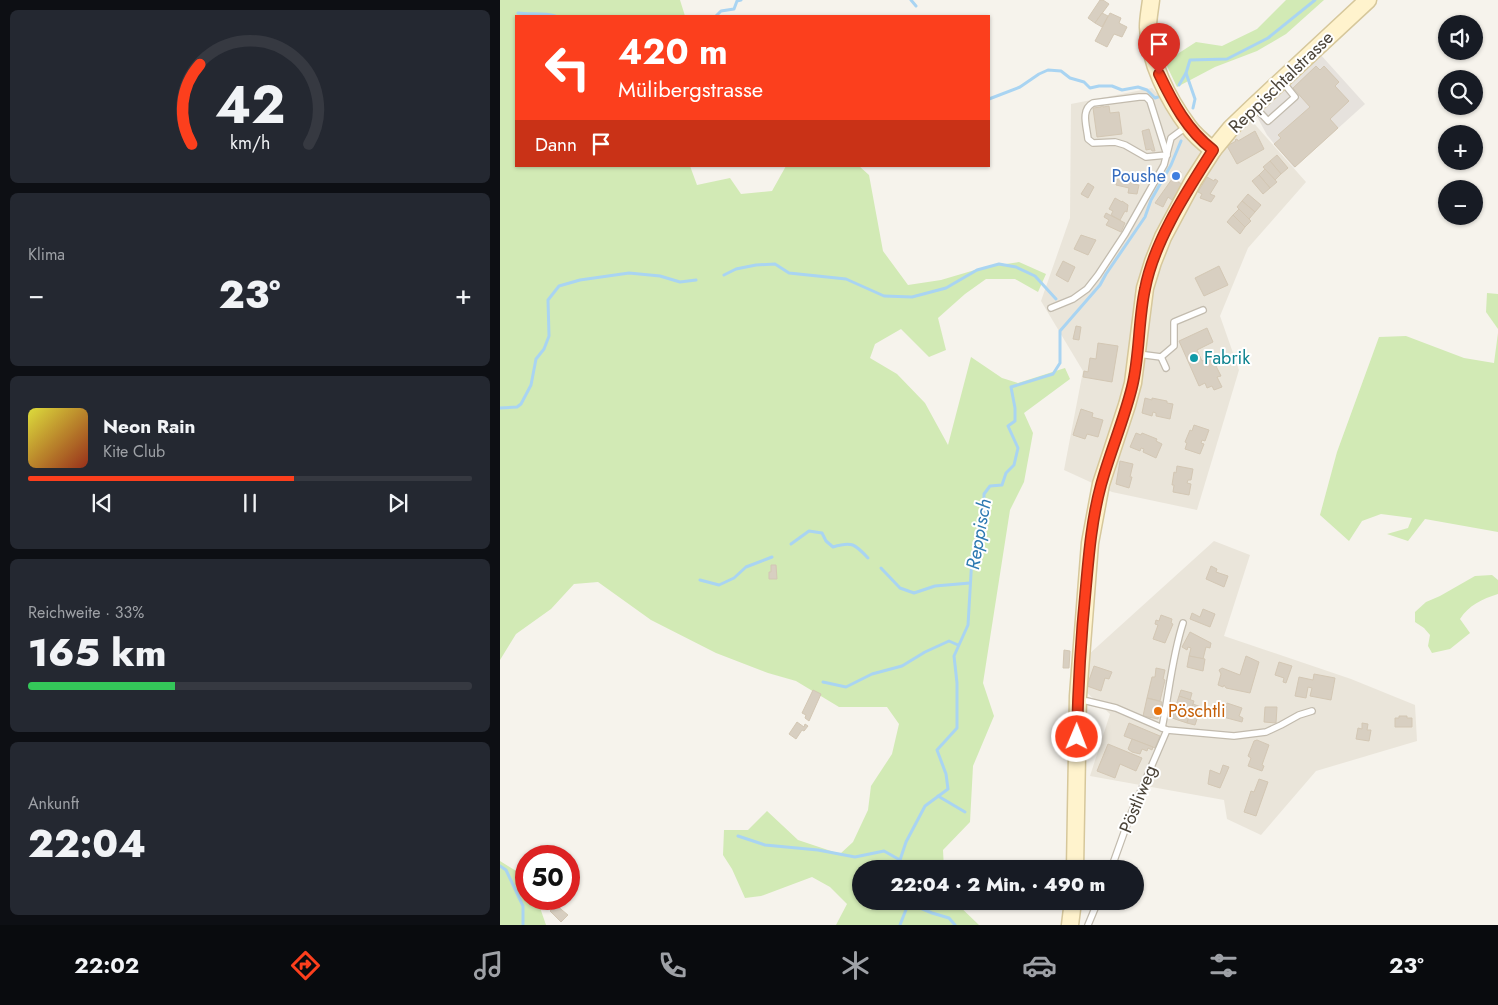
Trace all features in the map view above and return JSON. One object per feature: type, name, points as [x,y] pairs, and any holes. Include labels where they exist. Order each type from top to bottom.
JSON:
[{"type":"main road","points":[[1151,0],[1148,27],[1154,64],[1173,102],[1188,126],[1199,139],[1213,150]]},
{"type":"main road","name":"Reppischtalstrasse","points":[[1075,860],[1078,702],[1085,600],[1095,512],[1101,484],[1127,405],[1137,354],[1145,288],[1153,262],[1175,216],[1213,150],[1231,128],[1368,0]]},
{"type":"main road","points":[[1070,925],[1072,910]]},
{"type":"lane","points":[[1146,97],[1150,101],[1167,155],[1146,157],[1115,142],[1093,143],[1088,138],[1085,112],[1088,106],[1092,103],[1146,97]]},
{"type":"lane","points":[[1051,308],[1073,299],[1087,289],[1125,234],[1164,165],[1172,138],[1188,126]]},
{"type":"lane","points":[[1137,354],[1161,357],[1174,346],[1174,322],[1203,310]]},
{"type":"lane","points":[[1161,357],[1166,368]]},
{"type":"lane","name":"Pöstliweg","points":[[1114,860],[1165,729],[1175,646],[1183,623]]},
{"type":"lane","points":[[1078,702],[1087,701],[1116,708],[1165,729],[1234,736],[1247,736],[1266,732],[1282,726],[1299,715],[1312,711]]},
{"type":"lane","points":[[1088,925],[1094,910]]},
{"type":"shaded area","points":[[1320,54],[1365,104],[1294,168],[1267,135],[1255,113]]},
{"type":"shaded area","points":[[1152,88],[1213,155],[1251,120],[1306,182],[1248,248],[1220,316],[1239,370],[1197,510],[1112,492],[1064,470],[1083,371],[1041,301],[1070,218],[1071,104]]},
{"type":"shaded area","points":[[1214,541],[1250,555],[1224,636],[1351,679],[1415,705],[1417,741],[1316,771],[1261,835],[1227,819],[1224,800],[1090,776],[1110,714],[1083,689],[1088,655]]},
{"type":"green space","points":[[500,0],[680,0],[685,15],[515,15],[515,167],[690,167],[697,185],[730,178],[741,194],[772,191],[785,167],[860,167],[869,175],[883,251],[908,285],[941,280],[985,267],[1019,262],[1046,274],[1038,292],[1015,279],[986,279],[965,294],[938,318],[946,350],[929,357],[901,329],[875,344],[870,358],[897,374],[925,403],[948,445],[971,357],[1002,378],[1018,383],[1065,368],[1070,379],[1024,413],[1033,433],[1024,482],[1010,510],[983,683],[994,716],[973,766],[970,822],[943,850],[944,860],[852,860],[852,910],[963,910],[979,925],[836,925],[847,904],[830,887],[812,877],[761,896],[745,898],[732,869],[723,855],[724,830],[748,830],[767,811],[798,840],[840,854],[853,842],[868,810],[871,786],[892,754],[899,724],[887,707],[839,707],[796,681],[768,673],[716,653],[651,620],[598,582],[574,584],[551,609],[516,634],[500,660]]},
{"type":"green space","points":[[1286,0],[1324,0],[1286,34],[1257,51],[1215,67],[1177,87],[1165,62],[1196,42],[1222,46],[1257,29]]},
{"type":"green space","points":[[1487,293],[1498,294],[1498,329],[1486,312]]},
{"type":"green space","points":[[1498,333],[1498,532],[1425,519],[1408,541],[1387,534],[1408,528],[1412,518],[1381,514],[1362,521],[1349,541],[1320,515],[1337,452],[1379,337],[1406,336],[1464,358],[1494,363]]},
{"type":"green space","points":[[1492,575],[1498,580],[1498,594],[1476,603],[1460,619],[1470,633],[1450,649],[1432,653],[1428,646],[1430,635],[1415,622],[1415,612],[1426,602],[1475,576]]},
{"type":"green space","points":[[500,861],[515,870],[515,910],[541,910],[546,925],[500,925]]},
{"type":"building","points":[[1100,0],[1109,4],[1095,23],[1088,18]]},
{"type":"building","points":[[1102,13],[1108,16],[1102,27],[1095,23]]},
{"type":"building","points":[[1110,13],[1121,18],[1119,23],[1127,27],[1122,37],[1114,34],[1107,47],[1095,41]]},
{"type":"building","points":[[1316,66],[1320,70],[1324,66],[1339,82],[1335,86],[1349,101],[1330,119],[1338,128],[1295,167],[1274,144],[1281,138],[1278,135],[1310,107],[1293,88]]},
{"type":"building","points":[[1103,105],[1103,107],[1109,106],[1110,113],[1119,112],[1122,134],[1097,137],[1093,108]]},
{"type":"building","points":[[1149,129],[1155,151],[1151,149],[1146,150],[1142,131]]},
{"type":"building","points":[[1255,131],[1264,149],[1237,164],[1227,146],[1235,140],[1237,139],[1238,141]]},
{"type":"building","points":[[1277,155],[1288,168],[1281,174],[1270,161]]},
{"type":"building","points":[[1270,161],[1281,174],[1275,180],[1263,167]]},
{"type":"building","points":[[1265,169],[1277,182],[1270,188],[1259,175]]},
{"type":"building","points":[[1175,171],[1181,172],[1178,182],[1182,184],[1175,198],[1172,200],[1168,197],[1163,207],[1155,203],[1172,179]]},
{"type":"building","points":[[1124,173],[1135,175],[1133,184],[1139,185],[1137,194],[1128,193],[1129,188],[1116,185],[1117,179]]},
{"type":"building","points":[[1259,175],[1270,188],[1263,194],[1252,181]]},
{"type":"building","points":[[1207,177],[1218,181],[1210,194],[1215,196],[1211,202],[1200,198],[1202,194],[1198,192]]},
{"type":"building","points":[[1088,183],[1094,187],[1088,198],[1081,194]]},
{"type":"building","points":[[1248,194],[1261,205],[1255,212],[1242,201]]},
{"type":"building","points":[[1115,198],[1128,205],[1127,212],[1125,211],[1120,220],[1111,215],[1113,211],[1109,209]]},
{"type":"building","points":[[1242,201],[1255,212],[1249,219],[1237,207]]},
{"type":"building","points":[[1239,209],[1251,221],[1245,227],[1233,215]]},
{"type":"building","points":[[1106,213],[1125,223],[1121,232],[1106,225],[1109,220],[1104,217]]},
{"type":"building","points":[[1233,215],[1245,227],[1240,234],[1227,222]]},
{"type":"building","points":[[1081,235],[1096,240],[1088,255],[1074,249]]},
{"type":"building","points":[[1063,261],[1075,267],[1068,282],[1056,275]]},
{"type":"building","points":[[1219,266],[1228,285],[1204,296],[1195,278]]},
{"type":"building","points":[[1076,326],[1081,327],[1079,340],[1073,339]]},
{"type":"building","name":"Fabrik","points":[[1207,328],[1213,342],[1197,350],[1202,361],[1211,356],[1221,376],[1217,377],[1222,387],[1214,390],[1212,386],[1207,388],[1205,383],[1199,386],[1179,341]]},
{"type":"building","points":[[1098,343],[1118,346],[1112,382],[1083,377],[1084,371],[1088,372],[1090,358],[1096,359]]},
{"type":"building","points":[[1145,398],[1167,401],[1167,403],[1173,404],[1170,419],[1156,416],[1156,413],[1153,412],[1152,416],[1142,413]]},
{"type":"building","points":[[1081,409],[1093,413],[1092,417],[1103,420],[1098,437],[1087,434],[1085,439],[1073,435]]},
{"type":"building","points":[[1194,425],[1209,430],[1205,441],[1202,440],[1201,443],[1204,444],[1200,454],[1185,449],[1187,443],[1185,442]]},
{"type":"building","points":[[1136,433],[1141,435],[1142,433],[1157,439],[1156,441],[1162,444],[1156,458],[1143,452],[1144,449],[1141,448],[1140,451],[1130,447]]},
{"type":"building","points":[[1120,461],[1133,464],[1129,488],[1116,484]]},
{"type":"building","points":[[1177,466],[1193,469],[1191,480],[1188,480],[1187,483],[1191,484],[1189,495],[1173,492],[1174,472],[1176,473]]},
{"type":"building","points":[[771,565],[776,565],[777,579],[769,579]]},
{"type":"building","points":[[1211,566],[1217,569],[1216,572],[1228,576],[1224,587],[1206,579]]},
{"type":"building","points":[[1203,609],[1215,614],[1210,627],[1190,619],[1192,613],[1200,617]]},
{"type":"building","points":[[1161,615],[1172,619],[1171,623],[1173,624],[1165,643],[1153,639],[1158,625],[1155,624],[1156,620],[1159,621]]},
{"type":"building","points":[[1190,632],[1211,643],[1210,648],[1206,647],[1203,659],[1189,656],[1191,648],[1188,647],[1187,650],[1182,647]]},
{"type":"building","points":[[1064,650],[1070,651],[1069,668],[1063,668]]},
{"type":"building","points":[[1189,656],[1205,659],[1203,671],[1187,667]]},
{"type":"building","points":[[1246,656],[1259,662],[1250,693],[1218,685],[1221,674],[1219,670],[1222,668],[1240,675]]},
{"type":"building","points":[[1279,662],[1292,666],[1286,683],[1283,682],[1284,678],[1275,675]]},
{"type":"building","points":[[1094,666],[1112,672],[1109,679],[1105,678],[1101,691],[1087,686]]},
{"type":"building","points":[[1156,668],[1165,670],[1163,679],[1165,680],[1160,701],[1147,698],[1152,677],[1155,677]]},
{"type":"building","points":[[1314,674],[1335,678],[1331,700],[1310,696],[1312,688],[1308,687],[1306,698],[1295,696],[1299,677],[1313,680]]},
{"type":"building","points":[[813,690],[821,694],[809,721],[805,718],[806,715],[802,713]]},
{"type":"building","points":[[1181,690],[1192,693],[1190,700],[1179,696]]},
{"type":"building","points":[[1179,696],[1194,701],[1187,723],[1172,718]]},
{"type":"building","points":[[1147,698],[1162,702],[1158,719],[1143,716]]},
{"type":"building","points":[[1227,703],[1242,708],[1239,716],[1243,718],[1242,722],[1223,717]]},
{"type":"building","points":[[1193,704],[1201,707],[1195,725],[1187,723]]},
{"type":"building","points":[[1265,707],[1277,707],[1276,723],[1264,722]]},
{"type":"building","points":[[1399,716],[1412,718],[1412,727],[1395,727],[1395,718],[1399,718]]},
{"type":"building","points":[[797,722],[804,727],[805,724],[808,726],[804,731],[802,730],[796,739],[789,734]]},
{"type":"building","points":[[1129,723],[1160,736],[1155,748],[1124,736]]},
{"type":"building","points":[[1362,723],[1368,724],[1367,730],[1371,730],[1369,741],[1356,739],[1358,728],[1362,729]]},
{"type":"building","points":[[1132,739],[1153,747],[1152,750],[1148,748],[1147,751],[1142,749],[1140,754],[1132,752],[1128,749]]},
{"type":"building","points":[[1257,740],[1269,745],[1262,765],[1264,766],[1262,771],[1248,766],[1251,758],[1248,756],[1254,741]]},
{"type":"building","points":[[1108,744],[1142,758],[1136,771],[1120,764],[1115,778],[1097,771]]},
{"type":"building","points":[[1223,765],[1229,767],[1220,788],[1208,784],[1210,770],[1220,774]]},
{"type":"building","points":[[1259,779],[1268,782],[1256,816],[1244,812],[1251,791],[1254,792]]},
{"type":"building","points":[[562,910],[568,915],[561,922],[550,911]]},
{"type":"waterway","points":[[717,15],[721,11],[734,9],[737,1],[741,0]]},
{"type":"waterway","points":[[911,0],[916,6]]},
{"type":"waterway","name":"Reppisch","points":[[1193,108],[1195,99],[1186,73],[1190,60],[1227,59],[1268,38],[1315,0]]},
{"type":"waterway","points":[[518,13],[550,15]]},
{"type":"waterway","points":[[990,99],[1020,87],[1048,70],[1061,71],[1070,78],[1084,82],[1090,88],[1112,86],[1122,90],[1138,87],[1147,90],[1155,98],[1158,97]]},
{"type":"waterway","points":[[1179,85],[1186,73]]},
{"type":"waterway","name":"Reppisch","points":[[900,860],[906,842],[925,806],[948,789],[946,774],[937,750],[957,728],[957,683],[954,656],[968,625],[972,557],[984,516],[984,494],[990,486],[1002,485],[1006,473],[1014,465],[1018,448],[1008,426],[1015,421],[1015,408],[1011,387],[1053,374],[1060,363],[1060,331],[1100,285],[1145,217],[1151,200],[1171,165],[1181,141]]},
{"type":"waterway","points":[[724,275],[736,269],[775,264],[789,273],[846,279],[884,296],[912,297],[946,288],[977,270],[999,264],[1016,267],[1035,276],[1056,299]]},
{"type":"waterway","points":[[500,408],[517,407],[521,404],[531,385],[536,359],[544,349],[549,336],[548,300],[559,286],[580,280],[629,273],[660,276],[680,282],[696,280]]},
{"type":"waterway","points":[[791,544],[809,531],[822,533],[826,541],[833,547],[845,544],[853,545],[868,558]]},
{"type":"waterway","points":[[700,580],[719,585],[734,578],[746,567],[772,557]]},
{"type":"waterway","points":[[881,568],[900,588],[914,593],[935,586],[970,583]]},
{"type":"waterway","points":[[823,682],[846,687],[872,674],[902,666],[925,652],[949,641],[958,645]]},
{"type":"waterway","points":[[938,796],[965,812]]},
{"type":"waterway","points":[[738,836],[765,845],[818,850],[855,857],[884,851],[900,860]]},
{"type":"waterway","points":[[500,866],[506,870],[523,906],[523,924]]},
{"type":"waterway","name":"Reppisch","points":[[900,925],[906,910]]},
{"type":"waterway","points":[[925,910],[949,918],[955,925]]},
{"type":"place","name":"Poushe","points":[[1176,176]]},
{"type":"place","name":"Fabrik","points":[[1194,358]]},
{"type":"place","name":"Pöschtli","points":[[1158,711]]},
{"type":"route","points":[[1077,737],[1080,651],[1090,543],[1101,484],[1133,383],[1145,288],[1163,237],[1213,150],[1199,139],[1188,126],[1159,74]]}]
